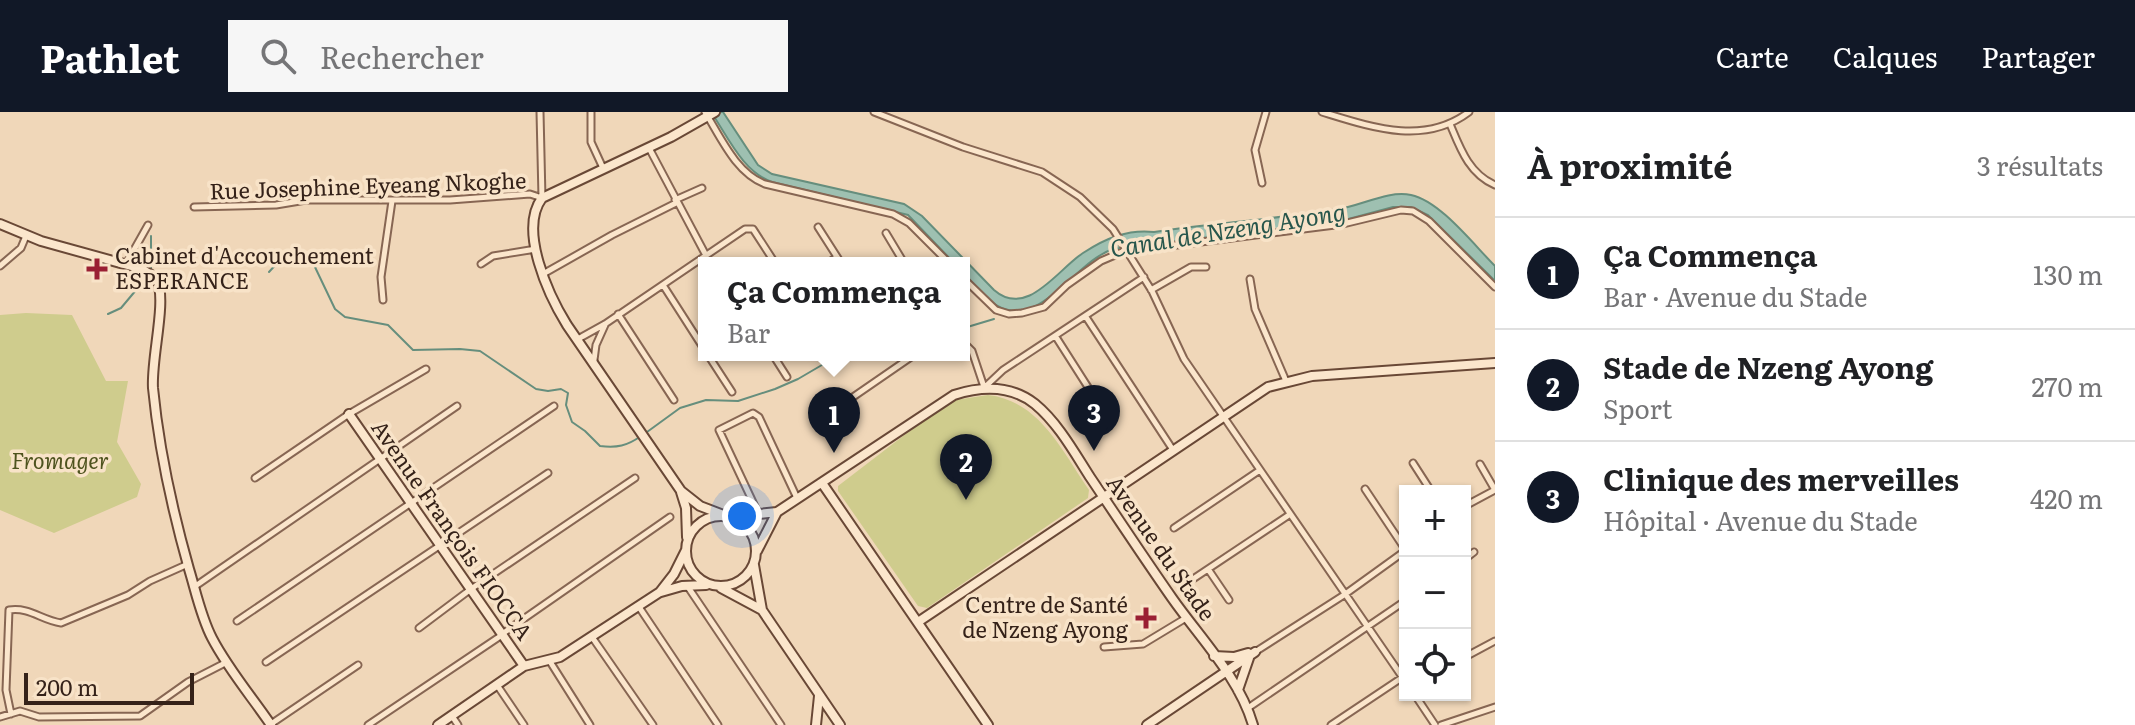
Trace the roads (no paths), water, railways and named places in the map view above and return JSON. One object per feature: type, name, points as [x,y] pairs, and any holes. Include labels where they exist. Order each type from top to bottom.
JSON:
[{"type":"main road","points":[[710,114],[649,148],[542,198],[535,219],[536,249],[553,303],[681,491],[700,506],[728,516],[749,530],[756,551]]},
{"type":"main road","points":[[0,224],[26,235],[126,264],[152,274],[159,284],[152,368],[155,406],[163,464],[188,564],[213,640],[270,725]]},
{"type":"main road","points":[[918,622],[1263,390],[1286,381],[1495,363]]},
{"type":"main road","points":[[438,725],[524,666],[560,657],[660,592],[674,574],[691,532],[706,519],[777,512],[954,395],[984,388]]},
{"type":"main road","name":"Avenue du Stade","points":[[984,388],[1017,394],[1042,411],[1066,441],[1227,673],[1248,708],[1253,725]]},
{"type":"main road","name":"Avenue François FIOCCA","points":[[349,414],[524,666]]},
{"type":"main road","points":[[822,483],[988,725]]},
{"type":"main road","points":[[681,491],[688,523],[686,546],[693,572],[762,610]]},
{"type":"main road","points":[[777,512],[756,551],[754,564],[762,610],[837,722]]},
{"type":"main road","points":[[660,592],[739,581],[754,564]]},
{"type":"main road","points":[[1213,681],[1219,670],[1214,656],[1234,657],[1255,652]]},
{"type":"main road","points":[[1147,725],[1255,652]]},
{"type":"main road","points":[[1213,681],[1223,680],[1236,687],[1249,657],[1255,652]]},
{"type":"main road","points":[[816,725],[819,695]]},
{"type":"main road","points":[[816,725],[824,717],[837,722]]},
{"type":"street","points":[[540,112],[542,198]]},
{"type":"street","points":[[591,112],[591,142],[604,170]]},
{"type":"street","points":[[874,112],[963,147],[1017,162],[1052,178],[1089,205],[1118,235],[1151,290],[1184,359],[1399,672]]},
{"type":"street","points":[[894,120],[897,112]]},
{"type":"street","points":[[1262,183],[1255,150],[1266,112]]},
{"type":"street","points":[[1322,112],[1403,132],[1450,124],[1469,112]]},
{"type":"street","points":[[710,114],[741,169],[752,178],[765,184],[897,216],[909,223],[943,257]]},
{"type":"street","points":[[1450,124],[1467,162],[1495,185]]},
{"type":"street","points":[[649,148],[706,256],[750,228],[771,257]]},
{"type":"street","points":[[542,274],[702,188]]},
{"type":"street","name":"Rue Josephine Eyeang Nkoghe","points":[[194,207],[276,205],[306,200],[392,201],[530,194],[542,198]]},
{"type":"street","points":[[383,300],[381,277],[392,201]]},
{"type":"street","points":[[970,285],[996,310],[1009,314],[1029,312],[1049,303],[1067,285],[1101,261],[1126,250],[1343,224],[1392,212],[1413,211],[1429,221],[1495,287]]},
{"type":"street","points":[[126,264],[148,225]]},
{"type":"street","points":[[818,227],[837,257]]},
{"type":"street","points":[[886,233],[900,257]]},
{"type":"street","points":[[0,266],[21,248],[26,235]]},
{"type":"street","points":[[481,264],[493,256],[536,249]]},
{"type":"street","points":[[578,339],[698,261]]},
{"type":"street","points":[[1151,290],[1191,267],[1206,267]]},
{"type":"street","points":[[970,349],[984,388],[1003,370],[1144,277]]},
{"type":"street","points":[[1250,279],[1255,309],[1286,381]]},
{"type":"street","points":[[663,285],[698,340]]},
{"type":"street","points":[[618,314],[674,400]]},
{"type":"street","points":[[1086,317],[1174,451]]},
{"type":"street","points":[[594,364],[596,345],[605,324]]},
{"type":"street","points":[[1056,337],[1107,417]]},
{"type":"street","points":[[712,361],[732,392]]},
{"type":"street","points":[[777,361],[787,377]]},
{"type":"street","points":[[824,417],[905,361]]},
{"type":"street","points":[[255,478],[349,414],[426,369]]},
{"type":"street","points":[[194,587],[457,406]]},
{"type":"street","points":[[237,621],[554,406]]},
{"type":"street","points":[[759,515],[719,430],[753,413],[759,417],[798,499]]},
{"type":"street","points":[[1413,463],[1427,485]]},
{"type":"street","points":[[1471,503],[1495,490],[1480,464]]},
{"type":"street","points":[[1174,528],[1260,470]]},
{"type":"street","points":[[266,662],[548,473]]},
{"type":"street","points":[[419,628],[635,478]]},
{"type":"street","points":[[1365,489],[1399,541]]},
{"type":"street","points":[[1187,583],[1289,515]]},
{"type":"street","points":[[368,725],[670,517]]},
{"type":"street","points":[[1468,557],[1474,552]]},
{"type":"street","points":[[1255,652],[1344,595],[1399,554]]},
{"type":"street","points":[[11,714],[6,690],[9,610],[20,608],[33,611],[50,621],[61,623],[128,595],[157,577],[188,564]]},
{"type":"street","points":[[1208,569],[1229,600]]},
{"type":"street","points":[[687,586],[781,725]]},
{"type":"street","points":[[1248,708],[1399,605]]},
{"type":"street","points":[[639,607],[718,725]]},
{"type":"street","points":[[1104,647],[1143,644],[1186,618]]},
{"type":"street","points":[[592,637],[653,725]]},
{"type":"street","points":[[1471,654],[1495,641]]},
{"type":"street","points":[[549,659],[590,725]]},
{"type":"street","points":[[0,717],[20,711],[39,717],[140,716],[188,682],[228,662]]},
{"type":"street","points":[[270,725],[358,665]]},
{"type":"street","points":[[1331,725],[1399,682]]},
{"type":"street","points":[[497,685],[524,725]]},
{"type":"street","points":[[1420,701],[1438,725],[1495,707]]},
{"type":"street","points":[[452,716],[458,725]]},
{"type":"water","points":[[711,112],[723,112],[758,165],[772,174],[904,204],[922,216],[962,257],[948,257],[908,215],[772,182],[753,170],[737,153]]},
{"type":"water","name":"Canal de Nzeng Ayong","points":[[1402,194],[1422,199],[1433,206],[1456,224],[1495,266],[1495,281],[1428,215],[1411,207],[1393,207],[1341,221],[1113,249],[1099,256],[1043,302],[1028,309],[1012,311],[987,299],[970,281],[970,265],[994,290],[1018,299],[1042,288],[1083,253],[1126,233],[1315,212]]},
{"type":"waterway","points":[[151,236],[151,268]]},
{"type":"waterway","points":[[269,272],[279,261],[290,265],[304,259],[314,265],[335,309],[345,317],[388,325],[413,350],[480,351],[536,389],[561,389],[568,393],[566,405],[572,422],[600,446],[622,446],[641,436]]},
{"type":"waterway","points":[[108,314],[121,308],[147,277]]},
{"type":"waterway","points":[[970,326],[994,319]]},
{"type":"waterway","points":[[647,432],[680,408],[706,400],[738,401],[798,379],[829,361]]},
{"type":"place","name":"Cabinet d'Accouchement ESPERANCE","points":[[97,269]]},
{"type":"place","name":"Clinique des merveilles","points":[[1094,451]]},
{"type":"place","name":"Ça Commença","points":[[834,453]]},
{"type":"place","name":"Stade de Nzeng Ayong","points":[[966,500]]},
{"type":"place","name":"Centre de Santé de Nzeng Ayong","points":[[1146,618]]},
{"type":"park label","name":"Fromager","points":[[60,461]]}]
